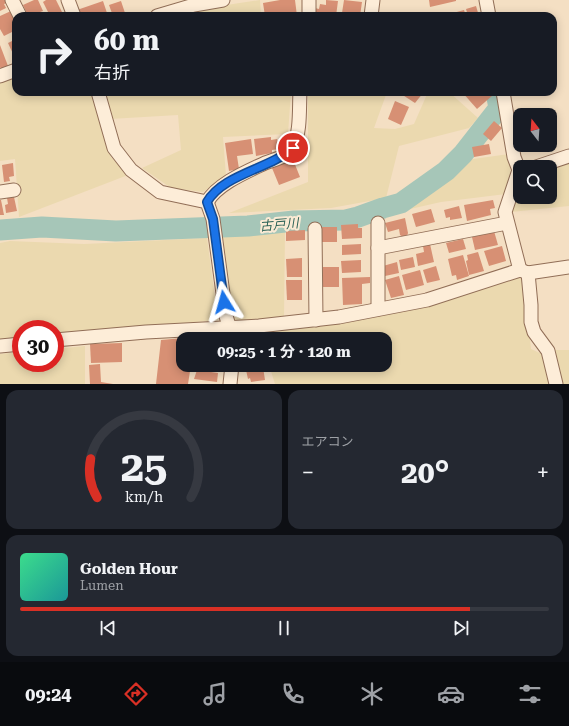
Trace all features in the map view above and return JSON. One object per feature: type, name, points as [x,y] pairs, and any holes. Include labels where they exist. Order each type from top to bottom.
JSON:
[{"type":"street","points":[[12,0],[18,12]]},
{"type":"street","points":[[68,0],[72,12]]},
{"type":"street","points":[[170,12],[194,5],[223,0]]},
{"type":"street","points":[[309,0],[309,12]]},
{"type":"street","points":[[372,12],[373,0]]},
{"type":"street","points":[[486,0],[488,12]]},
{"type":"street","points":[[0,76],[12,72]]},
{"type":"street","points":[[99,96],[114,148],[131,170],[160,192],[207,202]]},
{"type":"street","points":[[232,332],[226,316],[213,219],[207,202],[211,195],[230,182],[265,163],[284,156],[293,148],[297,136],[300,96]]},
{"type":"street","points":[[504,96],[515,160]]},
{"type":"street","points":[[557,160],[569,156]]},
{"type":"street","points":[[0,192],[14,190]]},
{"type":"street","points":[[513,190],[505,212],[507,222],[524,272],[531,305],[531,322],[534,332],[548,351],[556,384]]},
{"type":"street","points":[[378,248],[507,222]]},
{"type":"street","points":[[378,223],[378,309]]},
{"type":"street","points":[[315,229],[316,320]]},
{"type":"street","points":[[238,332],[427,300],[524,272],[569,267]]},
{"type":"street","points":[[64,339],[146,332],[176,332]]},
{"type":"street","points":[[0,346],[12,345]]},
{"type":"street","points":[[230,384],[231,372]]},
{"type":"shaded area","points":[[260,0],[261,12],[187,12]]},
{"type":"shaded area","points":[[12,76],[12,96],[93,96],[111,157],[128,175],[19,217],[15,159],[0,161],[0,81]]},
{"type":"shaded area","points":[[104,96],[291,96],[288,134],[223,137],[226,176],[203,192],[171,188],[142,168],[181,150],[178,115],[110,119]]},
{"type":"shaded area","points":[[308,96],[386,96],[374,128],[395,129],[414,124],[426,96],[453,96],[478,118],[469,128],[399,146],[386,198],[331,208],[229,213],[308,182]]},
{"type":"shaded area","points":[[509,154],[511,178],[506,194],[441,202],[397,212],[416,201],[443,181],[466,160]]},
{"type":"shaded area","points":[[569,160],[569,206],[511,212],[514,204],[557,204],[557,164]]},
{"type":"shaded area","points":[[285,230],[284,318],[231,321],[221,236]]},
{"type":"shaded area","points":[[207,238],[218,320],[64,334],[64,320],[12,320],[12,339],[0,340],[0,243],[10,241],[84,244]]},
{"type":"shaded area","points":[[517,277],[524,280],[531,349],[544,355],[550,384],[275,384],[271,372],[392,372],[392,332],[257,332]]},
{"type":"shaded area","points":[[85,346],[85,384],[0,384],[0,354],[12,353],[12,372],[64,372],[64,348]]},
{"type":"shaded area","points":[[554,350],[569,350],[569,384],[561,384]]},
{"type":"building","points":[[0,0],[5,0],[7,3],[4,4],[6,8],[0,11]]},
{"type":"building","points":[[34,0],[38,0],[43,11],[26,12],[23,5]]},
{"type":"building","points":[[46,0],[56,0],[62,12],[48,12],[43,2]]},
{"type":"building","points":[[280,0],[295,0],[296,12],[264,12],[263,3]]},
{"type":"building","points":[[326,0],[338,1],[337,12],[314,12],[315,8],[319,9],[320,4],[326,5]]},
{"type":"building","points":[[344,0],[362,2],[361,12],[342,12]]},
{"type":"building","points":[[429,0],[456,0],[456,1],[430,7]]},
{"type":"building","points":[[103,1],[107,12],[78,12],[77,10]]},
{"type":"building","points":[[121,1],[125,12],[112,12],[109,5]]},
{"type":"building","points":[[476,6],[478,12],[467,12],[466,9]]},
{"type":"building","points":[[11,11],[12,13],[12,32],[4,36],[0,29],[0,16]]},
{"type":"building","points":[[12,41],[12,52],[8,43]]},
{"type":"building","points":[[0,45],[8,66],[1,69],[0,67]]},
{"type":"building","points":[[404,96],[421,96],[415,103]]},
{"type":"building","points":[[466,96],[492,96],[477,109]]},
{"type":"building","points":[[395,101],[409,107],[401,125],[388,119]]},
{"type":"building","points":[[494,121],[502,128],[491,141],[483,134]]},
{"type":"building","points":[[271,137],[271,140],[277,139],[279,149],[272,150],[272,153],[256,156],[254,139]]},
{"type":"building","points":[[251,139],[253,154],[237,156],[239,169],[229,171],[225,143]]},
{"type":"building","points":[[489,144],[491,154],[474,157],[472,147]]},
{"type":"building","points":[[287,162],[288,165],[294,162],[300,177],[279,185],[272,168]]},
{"type":"building","points":[[13,163],[14,176],[9,177],[10,181],[4,182],[2,165]]},
{"type":"building","points":[[14,197],[17,211],[6,213],[5,205],[8,204],[7,198]]},
{"type":"building","points":[[1,200],[4,215],[0,215]]},
{"type":"building","points":[[493,200],[495,208],[490,209],[491,215],[467,221],[464,205]]},
{"type":"building","points":[[459,206],[462,218],[450,220],[450,217],[446,218],[444,210]]},
{"type":"building","points":[[431,209],[435,222],[416,227],[412,214]]},
{"type":"building","points":[[405,218],[408,233],[407,236],[403,237],[400,235],[399,229],[388,232],[385,223]]},
{"type":"building","points":[[358,224],[358,228],[362,228],[362,238],[342,239],[341,225]]},
{"type":"building","points":[[321,227],[337,227],[337,242],[321,242]]},
{"type":"building","points":[[305,230],[305,240],[286,241],[286,231]]},
{"type":"building","points":[[494,231],[498,245],[475,250],[472,237]]},
{"type":"building","points":[[463,239],[466,249],[449,253],[446,243]]},
{"type":"building","points":[[361,244],[361,254],[342,255],[342,245]]},
{"type":"building","points":[[430,244],[434,262],[418,266],[416,254],[424,252],[423,246]]},
{"type":"building","points":[[502,246],[506,261],[489,266],[484,251]]},
{"type":"building","points":[[478,252],[484,271],[469,275],[466,261],[468,260],[467,255]]},
{"type":"building","points":[[463,255],[469,276],[457,280],[456,275],[452,276],[448,259]]},
{"type":"building","points":[[413,257],[415,267],[401,270],[399,260]]},
{"type":"building","points":[[302,258],[302,277],[287,277],[286,259]]},
{"type":"building","points":[[361,260],[361,272],[342,273],[341,261]]},
{"type":"building","points":[[397,262],[399,273],[385,276],[383,266]]},
{"type":"building","points":[[436,266],[440,280],[427,283],[423,270]]},
{"type":"building","points":[[323,267],[339,267],[339,287],[323,287]]},
{"type":"building","points":[[420,270],[424,285],[406,290],[402,275]]},
{"type":"building","points":[[399,276],[404,295],[391,298],[385,280]]},
{"type":"building","points":[[370,277],[370,283],[362,284],[362,304],[343,305],[342,278]]},
{"type":"building","points":[[286,280],[302,280],[302,300],[287,300]]},
{"type":"building","points":[[176,339],[176,372],[190,372],[188,384],[156,384],[161,340]]},
{"type":"building","points":[[122,343],[122,362],[91,363],[90,344]]},
{"type":"building","points":[[100,364],[101,382],[113,384],[90,384],[89,365]]},
{"type":"building","points":[[196,372],[218,373],[217,382],[194,379]]},
{"type":"building","points":[[246,372],[264,372],[265,380],[251,382],[250,378],[248,379]]},
{"type":"waterway","name":"古戸川","points":[[0,230],[42,227],[116,231],[248,226],[294,221],[346,220],[358,217],[401,203],[446,171],[463,154],[499,108],[497,96]]},
{"type":"route","points":[[224,302],[213,219],[207,202],[211,195],[230,182],[265,163],[284,156],[293,148]]}]
